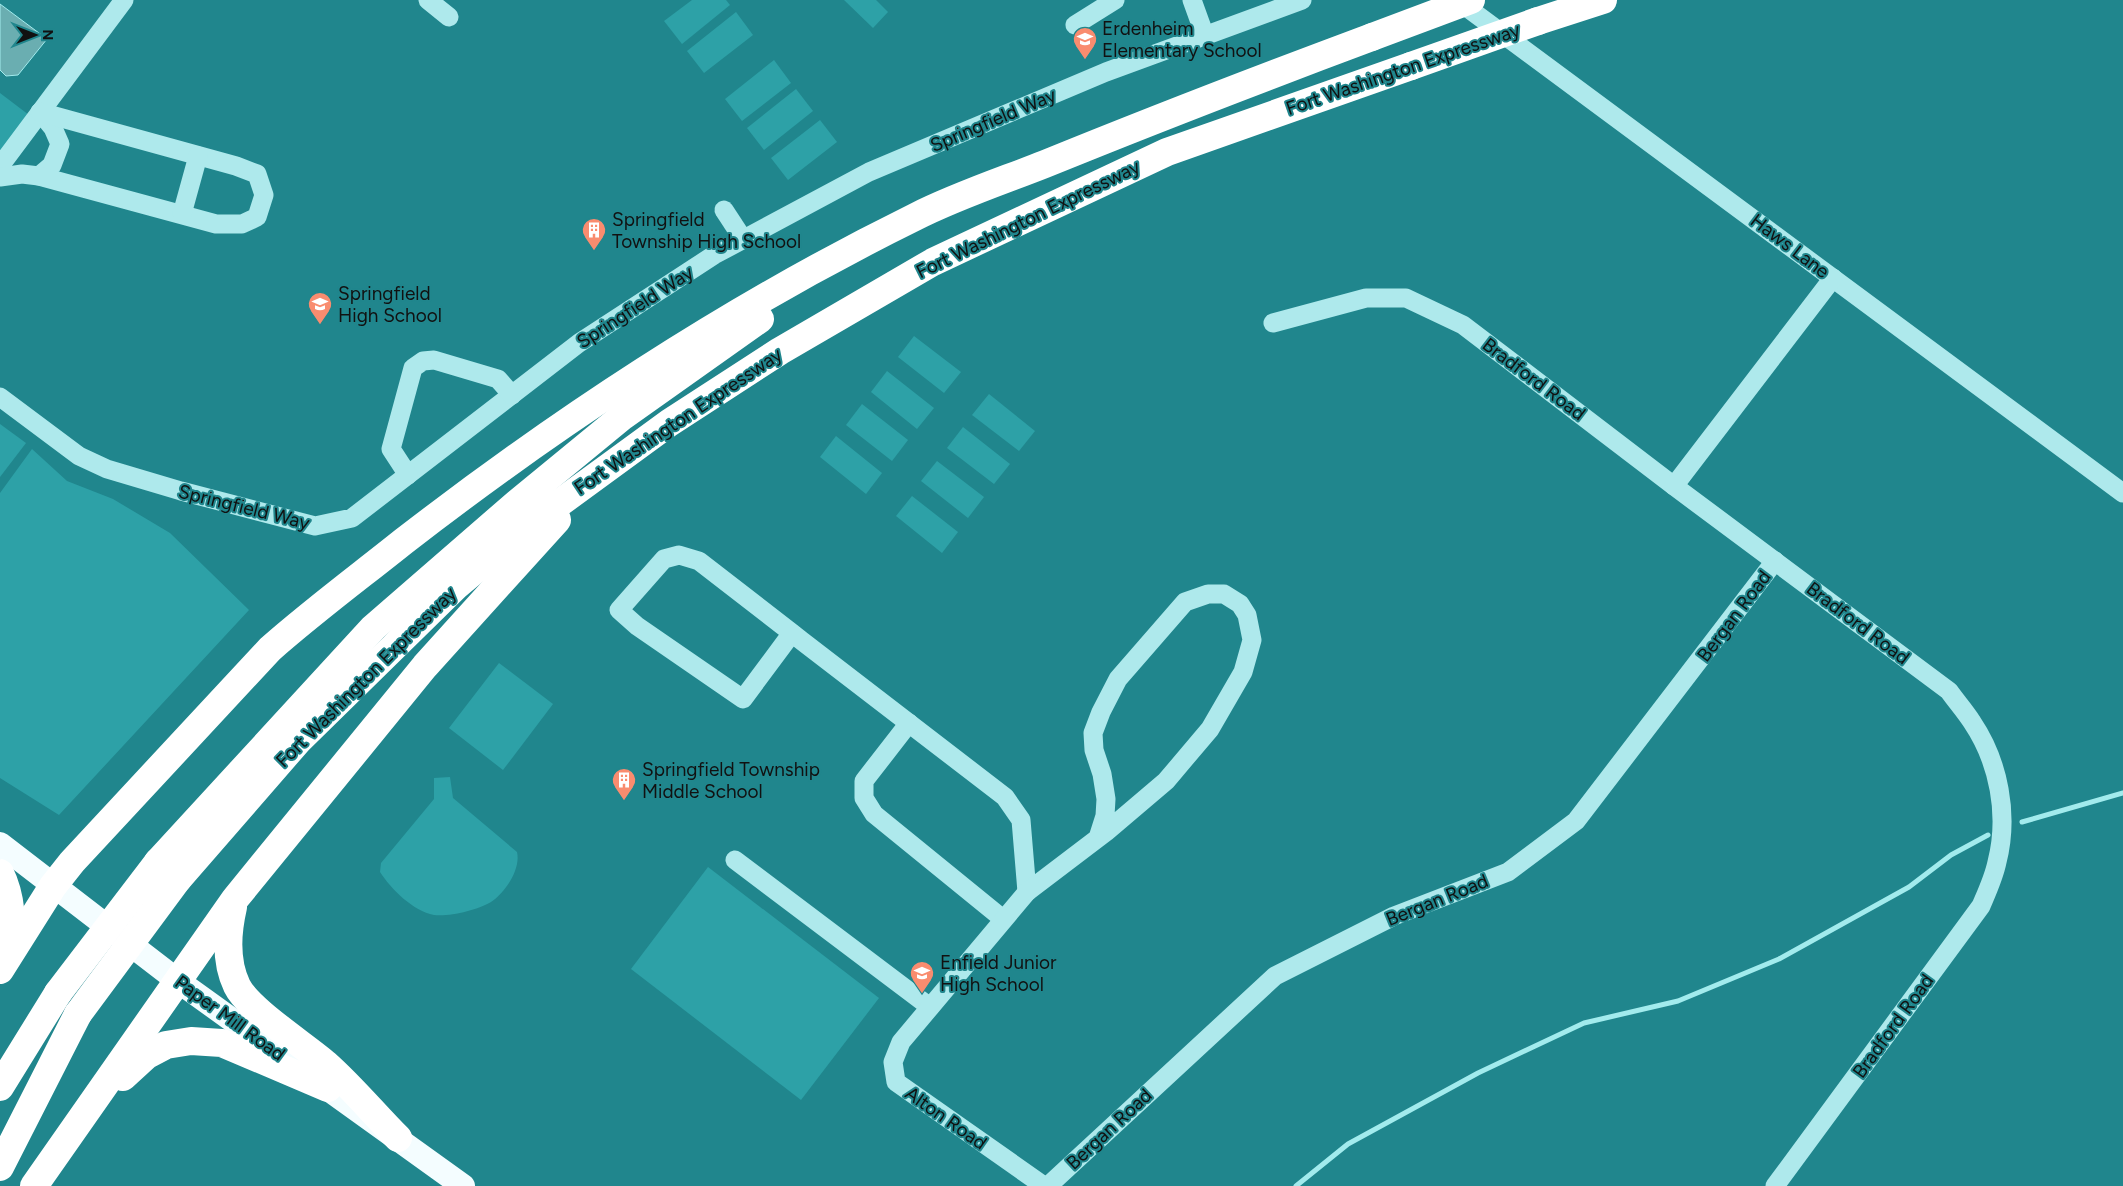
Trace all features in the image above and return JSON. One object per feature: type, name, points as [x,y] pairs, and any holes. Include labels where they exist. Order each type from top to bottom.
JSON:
[{"type":"highway","points":[[5,960],[53,886],[72,862],[270,649],[305,618],[481,482],[584,410],[706,333],[797,279],[917,216],[1114,136],[1471,0]]},
{"type":"highway","name":"Fort Washington Expressway","points":[[0,1087],[58,993],[168,871],[298,741],[456,586],[524,529],[668,423],[780,351],[934,262],[1168,152],[1538,21],[1603,0]]},
{"type":"highway","points":[[168,871],[374,628],[518,503],[623,416],[779,307],[916,230],[1114,136]]},
{"type":"highway","points":[[34,1186],[235,899],[426,666],[597,475]]},
{"type":"highway","name":"Fort Washington Expressway","points":[[0,1167],[78,1014],[168,871]]},
{"type":"highway","points":[[0,873],[8,893],[12,931],[5,960]]},
{"type":"highway","points":[[235,899],[229,923],[228,956],[233,977],[243,995],[327,1065],[398,1138]]},
{"type":"highway","points":[[72,1131],[138,1061],[166,1045],[183,1040],[222,1043],[328,1088]]},
{"type":"main road","name":"Paper Mill Road","points":[[0,844],[178,981],[463,1186]]},
{"type":"street","points":[[0,166],[124,0]]},
{"type":"street","points":[[428,0],[449,17]]},
{"type":"street","points":[[1075,25],[1115,0]]},
{"type":"street","points":[[1192,0],[1205,36]]},
{"type":"street","name":"Springfield Way","points":[[0,397],[79,456],[107,469],[181,491],[315,526],[352,518],[579,343],[714,255],[870,172],[1106,72],[1205,36],[1257,8],[1302,0]]},
{"type":"street","name":"Haws Lane","points":[[1457,0],[2123,493]]},
{"type":"street","points":[[0,177],[22,174],[39,176],[216,224],[242,224],[258,218],[264,195],[257,174],[40,112]]},
{"type":"street","points":[[39,176],[52,165],[60,144],[53,128],[40,112]]},
{"type":"street","points":[[182,214],[198,156]]},
{"type":"street","points":[[724,210],[743,240]]},
{"type":"street","points":[[1674,486],[1833,278]]},
{"type":"street","name":"Bradford Road","points":[[1273,323],[1366,298],[1406,298],[1463,325],[1674,486],[1949,691],[1973,722],[1990,756],[2000,790],[2002,822],[1997,862],[1981,906],[1775,1186]]},
{"type":"street","points":[[408,475],[391,448],[414,368],[423,362],[434,360],[498,378],[512,395]]},
{"type":"street","points":[[792,633],[743,699],[637,626],[619,610],[664,559],[679,555],[699,561],[1005,797],[1021,820],[1027,892]]},
{"type":"street","name":"Bergan Road","points":[[1046,1186],[1275,976],[1394,916],[1508,872],[1576,821],[1775,561]]},
{"type":"street","name":"Alton Road","points":[[1046,1186],[896,1082],[893,1062],[901,1042],[1027,892],[1098,838],[1166,781],[1210,729],[1243,672],[1252,640],[1247,615],[1240,604],[1224,594],[1208,594],[1185,602],[1118,679],[1101,712],[1093,733],[1094,750],[1102,774],[1106,799],[1105,816],[1098,838]]},
{"type":"street","points":[[909,723],[864,781],[864,798],[874,814],[1003,919]]},
{"type":"street","points":[[735,860],[930,1007]]},
{"type":"shaded area","points":[[692,0],[726,0],[730,5],[682,44],[664,21]]},
{"type":"shaded area","points":[[844,0],[876,0],[888,12],[873,28]]},
{"type":"shaded area","points":[[0,4],[47,39],[18,75],[6,76],[0,70]]},
{"type":"shaded area","points":[[736,12],[753,35],[704,73],[687,51]]},
{"type":"shaded area","points":[[774,60],[791,83],[742,121],[725,99]]},
{"type":"shaded area","points":[[796,89],[813,111],[764,150],[747,128]]},
{"type":"shaded area","points":[[0,93],[29,115],[0,153]]},
{"type":"shaded area","points":[[820,120],[837,142],[788,180],[771,158]]},
{"type":"shaded area","points":[[914,336],[961,372],[944,393],[898,357]]},
{"type":"shaded area","points":[[887,371],[934,408],[917,429],[871,392]]},
{"type":"shaded area","points":[[989,394],[1035,431],[1019,451],[972,415]]},
{"type":"shaded area","points":[[862,404],[908,440],[892,461],[846,425]]},
{"type":"shaded area","points":[[0,424],[26,443],[0,477]]},
{"type":"shaded area","points":[[963,427],[1010,464],[994,484],[947,448]]},
{"type":"shaded area","points":[[836,436],[882,473],[866,494],[820,457]]},
{"type":"shaded area","points":[[32,449],[67,481],[113,499],[170,533],[249,610],[59,815],[0,778],[0,493]]},
{"type":"shaded area","points":[[937,461],[984,497],[968,518],[921,481]]},
{"type":"shaded area","points":[[912,496],[958,532],[942,553],[896,516]]},
{"type":"shaded area","points":[[499,663],[553,704],[503,770],[449,728]]},
{"type":"shaded area","points":[[450,777],[453,798],[517,852],[518,859],[511,880],[502,893],[491,902],[479,908],[463,912],[434,915],[418,909],[396,892],[380,872],[381,863],[434,799],[434,778]]},
{"type":"shaded area","points":[[708,867],[879,998],[801,1100],[631,969]]},
{"type":"waterway","points":[[2022,822],[2123,793]]},
{"type":"waterway","points":[[1296,1186],[1348,1144],[1478,1073],[1584,1023],[1678,1001],[1779,959],[1909,887],[1951,855],[1988,835]]},
{"type":"place","name":"Erdenheim Elementary School","points":[[1085,60]]},
{"type":"place","name":"Springfield Township High School","points":[[594,251]]},
{"type":"place","name":"Springfield High School","points":[[320,325]]},
{"type":"place","name":"Springfield Township Middle School","points":[[624,801]]},
{"type":"place","name":"Enfield Junior High School","points":[[922,994]]}]
